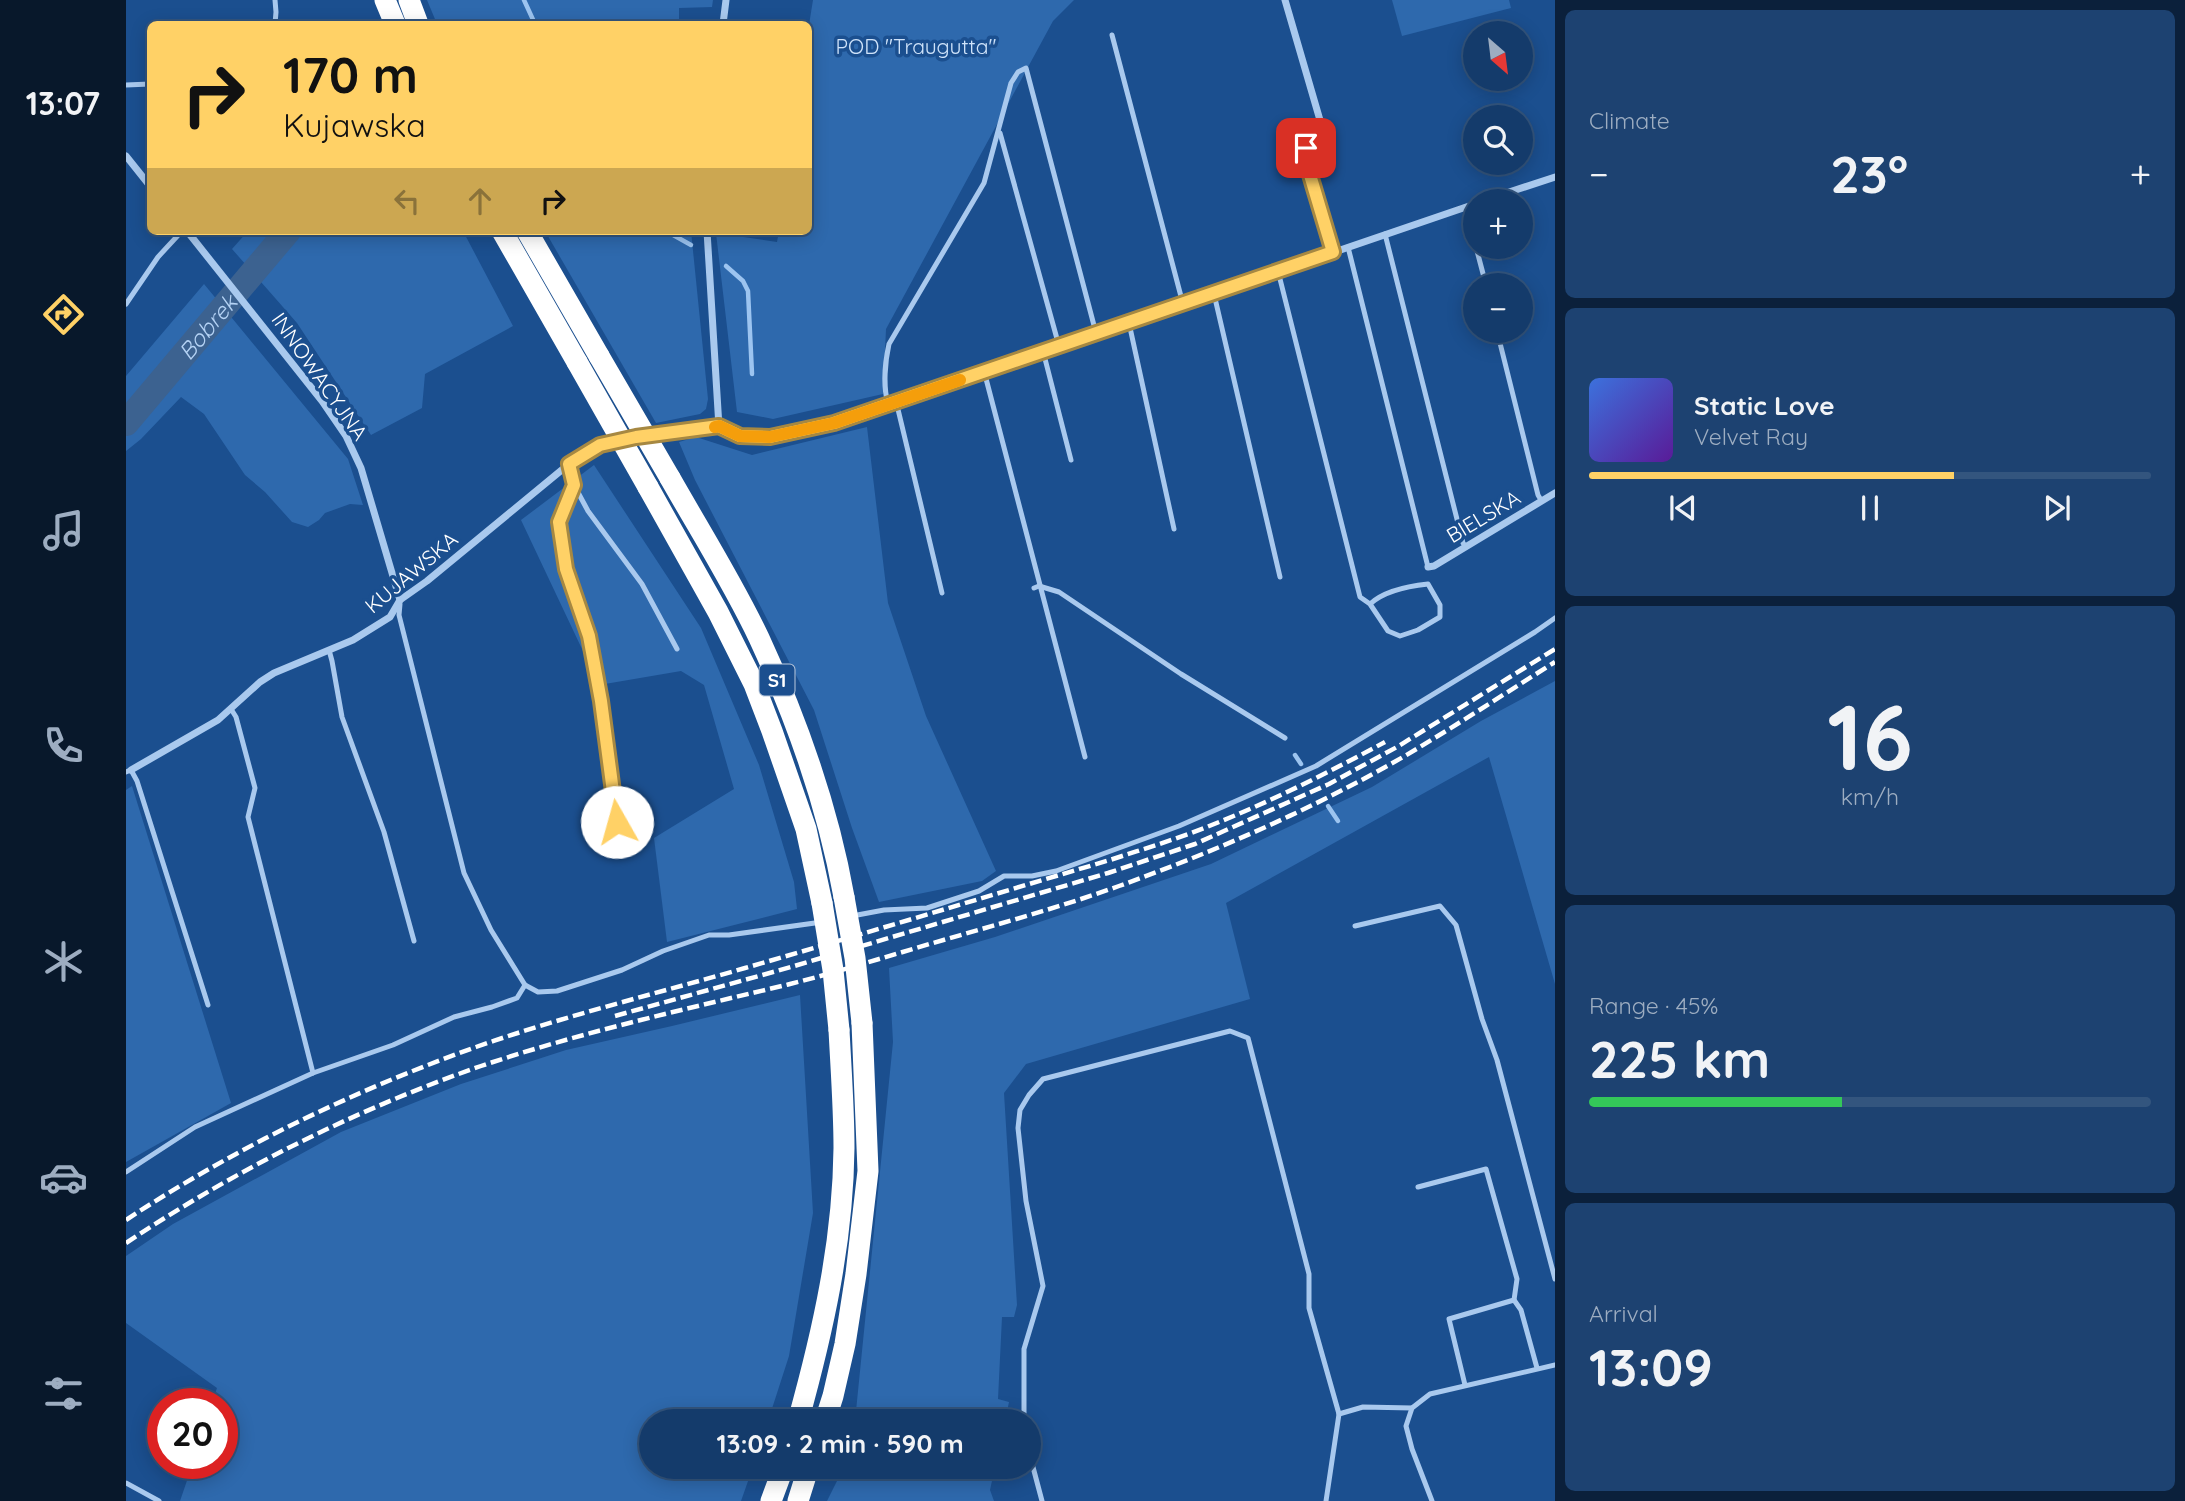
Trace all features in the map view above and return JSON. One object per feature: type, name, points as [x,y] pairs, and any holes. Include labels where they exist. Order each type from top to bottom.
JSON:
[{"type":"highway","points":[[385,0],[394,21]]},
{"type":"highway","points":[[409,0],[417,21]]},
{"type":"highway","name":"S1","points":[[504,235],[718,612],[754,684],[806,829],[833,971],[839,1030],[844,1147],[832,1280],[823,1329],[800,1409]]},
{"type":"highway","name":"S1","points":[[529,235],[734,589],[759,638],[798,730],[829,827],[855,958],[862,1023],[868,1171],[845,1344],[829,1409]]},
{"type":"highway","points":[[771,1501],[779,1479]]},
{"type":"highway","points":[[797,1501],[805,1479]]},
{"type":"street","points":[[723,21],[726,0]]},
{"type":"street","points":[[1285,0],[1322,127],[1320,135],[1306,148],[1305,158],[1333,252]]},
{"type":"street","points":[[126,156],[147,182]]},
{"type":"street","points":[[1518,189],[1555,177]]},
{"type":"street","points":[[707,235],[719,426],[740,436],[770,437],[834,423],[1463,208]]},
{"type":"street","name":"INNOWACYJNA","points":[[188,235],[254,313],[346,436],[361,468],[400,600]]},
{"type":"street","name":"KUJAWSKA","points":[[128,771],[218,720],[260,682],[274,673],[353,640],[390,617],[400,600],[427,581],[569,464],[600,445],[636,437],[719,426]]},
{"type":"street","name":"BIELSKA","points":[[1428,567],[1434,566],[1555,493]]},
{"type":"lane","points":[[275,0],[275,21]]},
{"type":"lane","points":[[1112,35],[1183,304]]},
{"type":"lane","points":[[888,404],[886,356],[889,344],[984,183],[1011,82],[1018,72],[1026,68],[1096,333]]},
{"type":"lane","points":[[126,85],[147,84]]},
{"type":"lane","points":[[999,130],[1059,346]]},
{"type":"lane","points":[[1385,234],[1466,547]]},
{"type":"lane","points":[[126,304],[158,257],[181,235]]},
{"type":"lane","points":[[1348,247],[1428,567]]},
{"type":"lane","points":[[1278,271],[1360,597],[1370,604],[1388,631],[1400,636],[1418,630],[1440,617],[1440,605],[1428,584],[1397,590],[1375,599],[1370,604]]},
{"type":"lane","points":[[1214,294],[1280,576]]},
{"type":"lane","points":[[1129,323],[1174,529]]},
{"type":"lane","points":[[1500,343],[1541,500]]},
{"type":"lane","points":[[1043,351],[1071,460]]},
{"type":"lane","points":[[984,371],[1037,587],[1085,757]]},
{"type":"lane","points":[[896,401],[942,593]]},
{"type":"lane","points":[[569,464],[574,485],[588,511],[642,584],[677,649]]},
{"type":"lane","points":[[574,485],[559,522],[566,569],[589,636],[601,701],[617,822]]},
{"type":"lane","points":[[1037,587],[1059,592],[1181,674],[1285,738]]},
{"type":"lane","points":[[400,600],[399,615],[464,873],[491,930],[525,985],[538,992],[557,991],[622,970],[709,934],[729,935],[797,927],[884,910],[927,908],[979,891],[1004,876],[1032,876],[1056,871],[1179,826],[1316,766],[1555,618]]},
{"type":"lane","points":[[329,650],[342,717],[384,832],[414,941]]},
{"type":"lane","points":[[231,709],[236,717],[255,788],[248,817],[313,1073]]},
{"type":"lane","points":[[128,771],[137,781],[208,1005]]},
{"type":"lane","points":[[1355,926],[1440,906],[1456,925],[1482,1019],[1497,1060],[1555,1279]]},
{"type":"lane","points":[[126,1172],[195,1127],[313,1073],[393,1045],[454,1017],[517,998],[525,985]]},
{"type":"lane","points":[[1024,1409],[1024,1349],[1043,1286],[1026,1200],[1018,1128],[1020,1110],[1043,1079],[1230,1031],[1248,1038],[1309,1275],[1309,1308],[1339,1414],[1326,1501]]},
{"type":"lane","points":[[1418,1187],[1486,1169],[1517,1279],[1514,1300],[1521,1310],[1537,1368]]},
{"type":"lane","points":[[1465,1385],[1449,1319],[1514,1300]]},
{"type":"lane","points":[[1432,1501],[1406,1426],[1412,1408],[1430,1394],[1555,1365]]},
{"type":"lane","points":[[1339,1414],[1363,1406],[1412,1408]]},
{"type":"lane","points":[[1036,1479],[1042,1501]]},
{"type":"lane","points":[[126,1483],[159,1501]]},
{"type":"green space","points":[[427,0],[713,0],[712,7],[679,8],[679,21],[436,21]]},
{"type":"green space","name":"POD \"Traugutta\"","points":[[813,0],[1074,0],[1053,21],[886,329],[883,394],[773,419],[737,412],[716,235],[777,242],[778,235],[812,235],[812,21],[810,21]]},
{"type":"green space","points":[[1392,0],[1509,0],[1511,8],[1402,36]]},
{"type":"green space","points":[[244,235],[465,235],[513,326],[425,374],[422,408],[371,435],[297,323],[232,249]]},
{"type":"green space","points":[[547,235],[691,235],[708,399],[706,409],[700,414],[656,423]]},
{"type":"green space","points":[[204,284],[348,459],[363,505],[350,504],[325,513],[308,527],[292,522],[265,492],[245,475],[204,414],[181,397],[126,451],[126,376]]},
{"type":"green space","points":[[867,427],[888,603],[926,716],[996,871],[982,881],[879,902],[814,710],[695,480],[679,442],[696,437],[752,455]]},
{"type":"green space","points":[[594,465],[701,628],[759,765],[794,882],[797,909],[667,942],[654,838],[734,789],[704,685],[681,671],[599,685],[521,520]]},
{"type":"green space","points":[[1555,681],[1555,984],[1489,757],[1226,903],[1250,999],[1026,1064],[1004,1093],[1017,1305],[1014,1317],[1002,1317],[998,1399],[1009,1402],[1008,1409],[856,1409],[893,1042],[889,968],[995,937],[1211,864],[1372,787],[1481,721]]},
{"type":"green space","points":[[132,786],[231,1103],[126,1162],[126,790]]},
{"type":"green space","points":[[800,995],[813,1213],[789,1356],[772,1409],[639,1409],[639,1479],[749,1479],[741,1501],[180,1501],[188,1479],[238,1479],[238,1388],[217,1388],[126,1323],[126,1256],[173,1224],[341,1132],[461,1084],[566,1050]]},
{"type":"green space","points":[[838,1479],[992,1479],[990,1490],[994,1501],[827,1501]]},
{"type":"waterway","points":[[524,0],[534,21]]},
{"type":"waterway","name":"Bobrek","points":[[126,423],[285,235]]},
{"type":"waterway","points":[[673,235],[691,245]]},
{"type":"waterway","points":[[726,266],[743,281],[748,291],[752,374]]},
{"type":"waterway","points":[[1295,755],[1301,764]]},
{"type":"waterway","points":[[1328,806],[1338,821]]},
{"type":"railway","points":[[615,1016],[1108,873],[1195,844],[1329,784],[1397,747],[1555,649]]},
{"type":"railway","points":[[126,1243],[211,1190],[298,1143],[388,1102],[481,1066],[596,1032],[862,964],[1073,902],[1192,858],[1264,828],[1369,776],[1555,662]]},
{"type":"railway","points":[[126,1220],[252,1145],[340,1102],[430,1064],[542,1025],[836,941],[1171,840],[1265,802],[1385,742]]},
{"type":"slow traffic","points":[[715,427],[719,426],[740,436],[770,437],[834,423],[960,380]]},
{"type":"route","points":[[617,822],[601,701],[589,636],[566,569],[559,522],[574,485],[569,464],[600,445],[636,437],[719,426],[740,436],[770,437],[834,423],[1333,252],[1305,158],[1306,148]]}]
